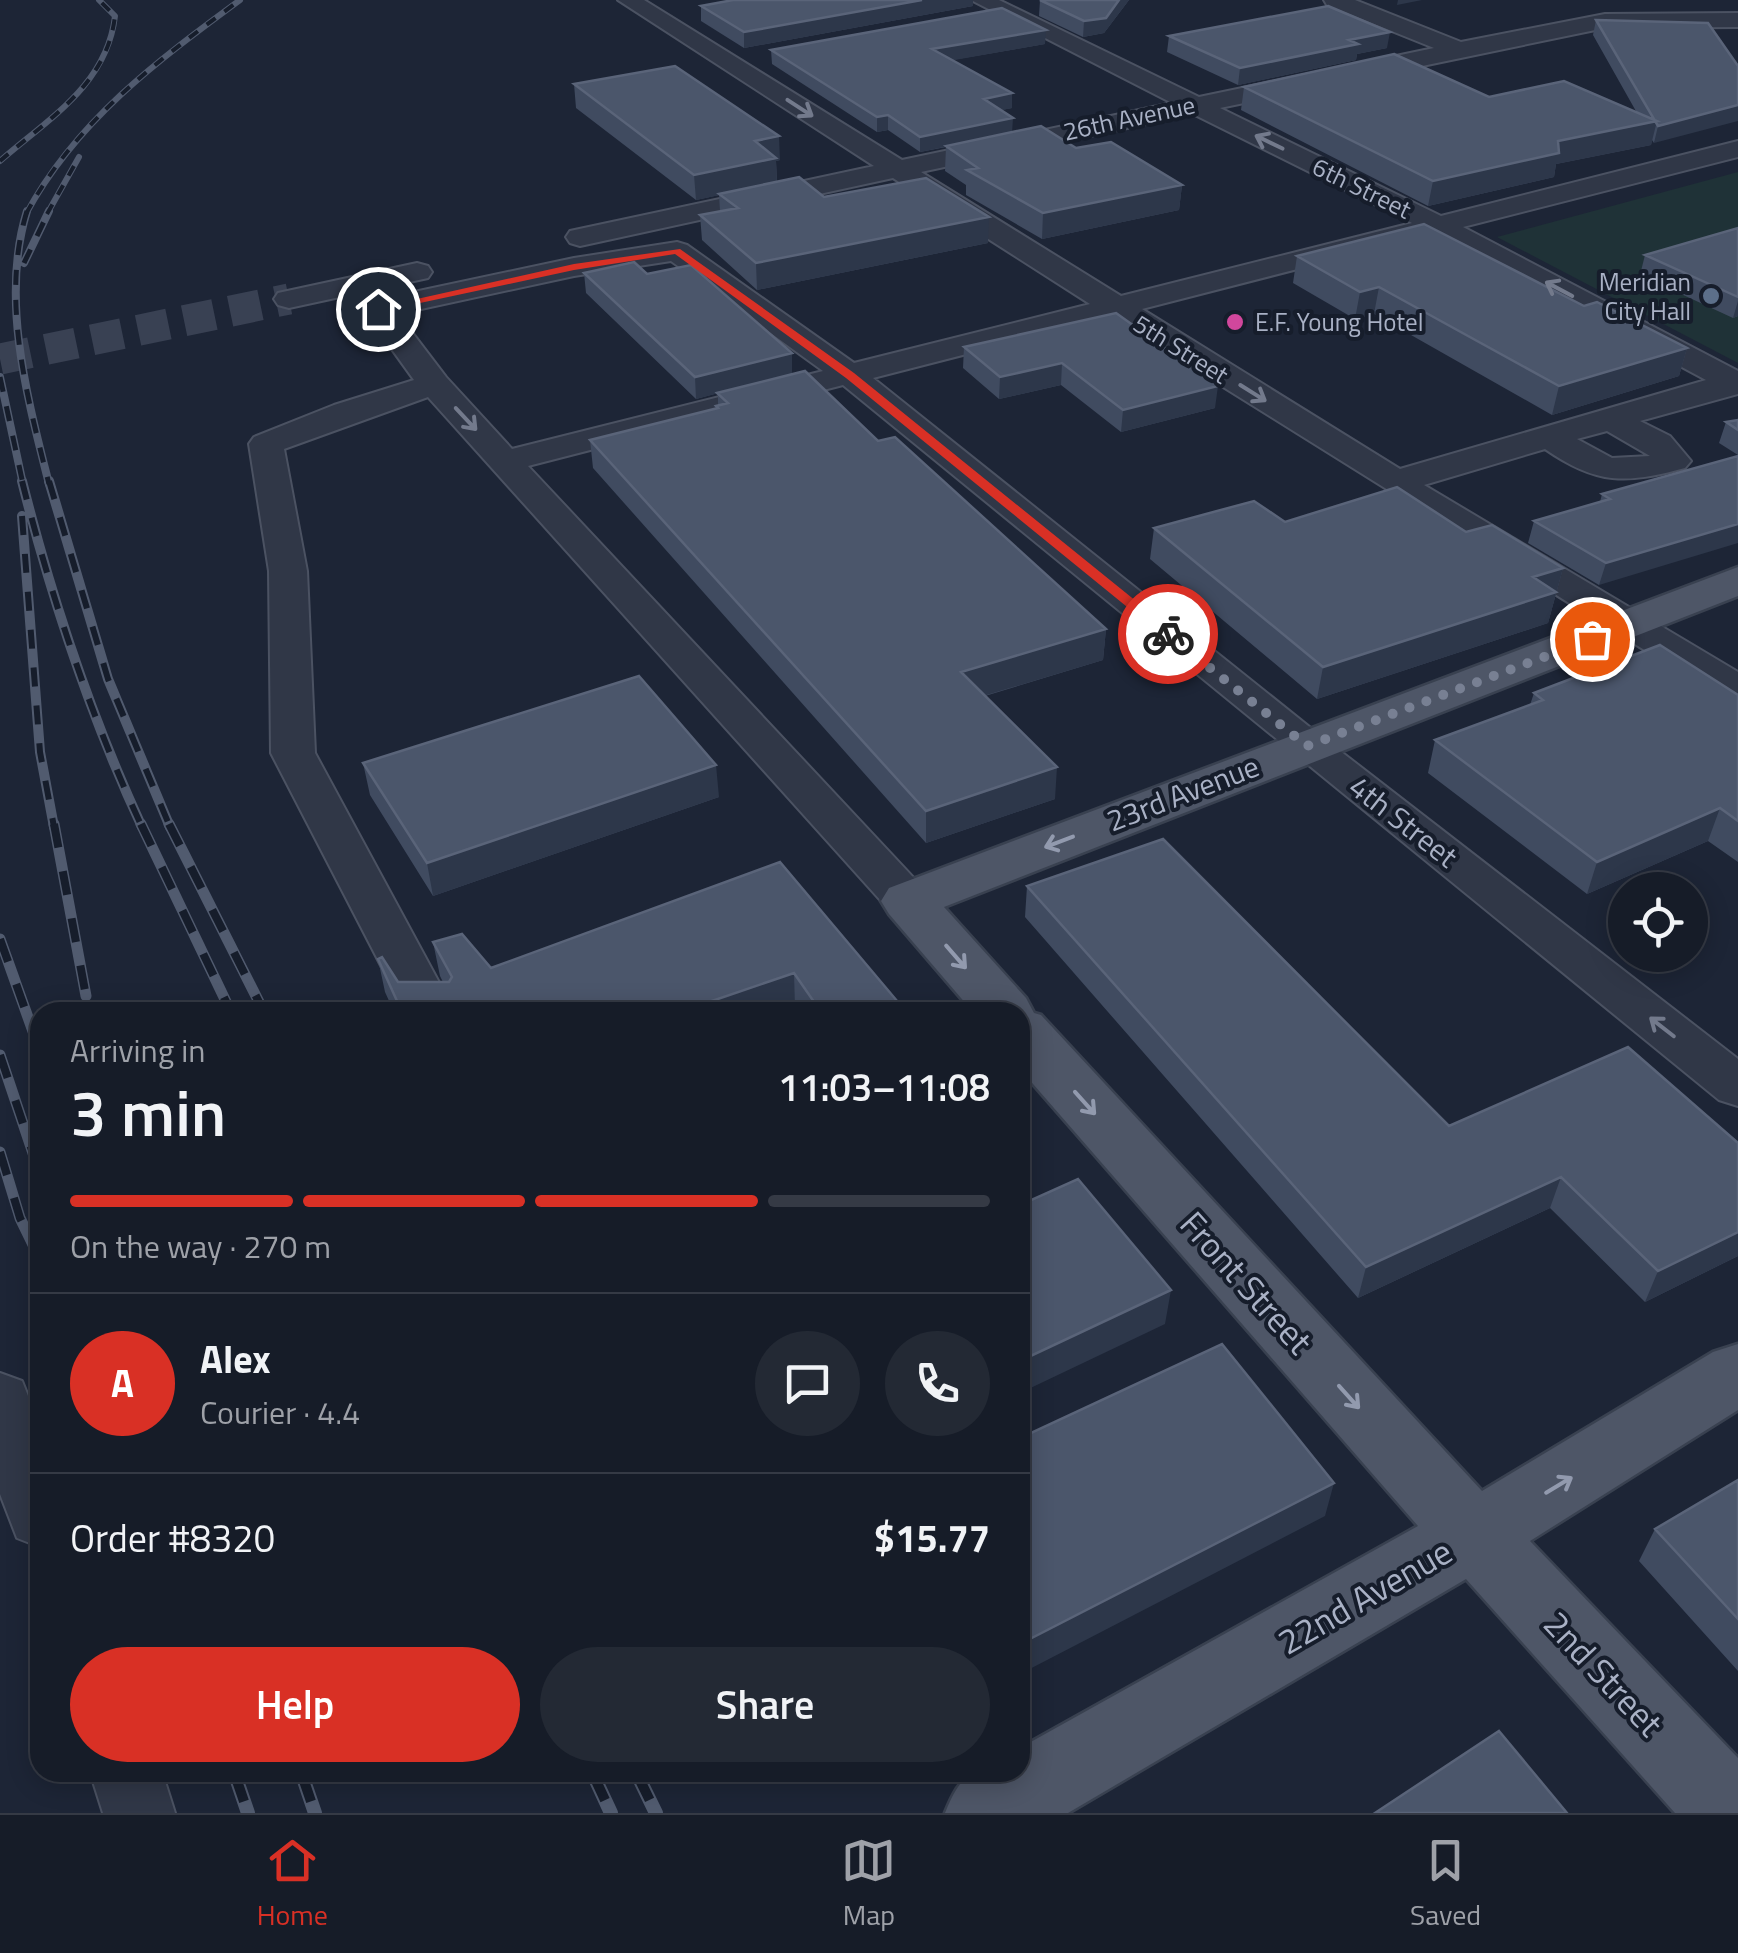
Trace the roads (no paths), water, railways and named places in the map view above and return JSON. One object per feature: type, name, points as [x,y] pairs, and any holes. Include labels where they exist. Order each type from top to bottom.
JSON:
[{"type":"main road","name":"23rd Avenue","points":[[908,900],[1738,580]]},
{"type":"main road","points":[[908,900],[995,1002]]},
{"type":"main road","name":"Front Street","points":[[1030,1041],[1475,1534]]},
{"type":"main road","name":"22nd Avenue","points":[[988,1813],[1475,1534],[1738,1373]]},
{"type":"main road","name":"2nd Street","points":[[1475,1534],[1732,1813]]},
{"type":"street","name":"5th Street","points":[[629,0],[893,170],[1738,690]]},
{"type":"street","points":[[1335,0],[1456,48]]},
{"type":"street","points":[[1690,0],[1731,25]]},
{"type":"street","points":[[984,10],[1051,3]]},
{"type":"street","name":"6th Street","points":[[984,10],[1191,104],[1434,223],[1736,383]]},
{"type":"street","name":"26th Avenue","points":[[563,255],[893,170],[1456,48],[1605,21],[1731,25]]},
{"type":"street","points":[[729,61],[768,54]]},
{"type":"street","points":[[505,461],[1738,149]]},
{"type":"street","name":"4th Street","points":[[563,255],[677,251],[850,375],[1307,746],[1738,1087]]},
{"type":"street","points":[[563,255],[378,309],[434,384],[908,900]]},
{"type":"street","points":[[289,299],[439,267]]},
{"type":"street","points":[[1395,482],[1736,383]]},
{"type":"street","points":[[425,1002],[293,753],[288,571],[266,444],[434,384]]},
{"type":"street","points":[[1549,436],[1589,464],[1628,474],[1672,460],[1658,443],[1610,419]]},
{"type":"street","points":[[0,1400],[30,1488]]},
{"type":"street","points":[[129,1782],[139,1813]]},
{"type":"tunnel","points":[[0,359],[289,299]]},
{"type":"railway","points":[[0,161],[72,99],[100,62],[115,16],[99,0]]},
{"type":"railway","points":[[26,213],[69,150],[121,95],[240,0]]},
{"type":"railway","points":[[47,214],[79,157]]},
{"type":"railway","points":[[24,263],[49,211]]},
{"type":"railway","points":[[26,213],[19,244],[16,313],[25,382],[49,484]]},
{"type":"railway","points":[[0,377],[23,484]]},
{"type":"railway","points":[[22,481],[74,657],[142,827]]},
{"type":"railway","points":[[49,481],[108,679],[170,827]]},
{"type":"railway","points":[[22,516],[40,752],[54,827]]},
{"type":"railway","points":[[54,824],[86,996]]},
{"type":"railway","points":[[141,824],[226,1002]]},
{"type":"railway","points":[[169,824],[259,1002]]},
{"type":"railway","points":[[0,939],[30,1023]]},
{"type":"railway","points":[[0,1055],[30,1144]]},
{"type":"railway","points":[[0,1152],[30,1238]]},
{"type":"railway","points":[[237,1782],[248,1813]]},
{"type":"railway","points":[[304,1782],[315,1813]]},
{"type":"railway","points":[[597,1782],[611,1813]]},
{"type":"railway","points":[[641,1782],[656,1813]]},
{"type":"place","name":"Meridian City Hall","points":[[1711,296]]},
{"type":"place","name":"E.F. Young Hotel","points":[[1235,322]]}]
